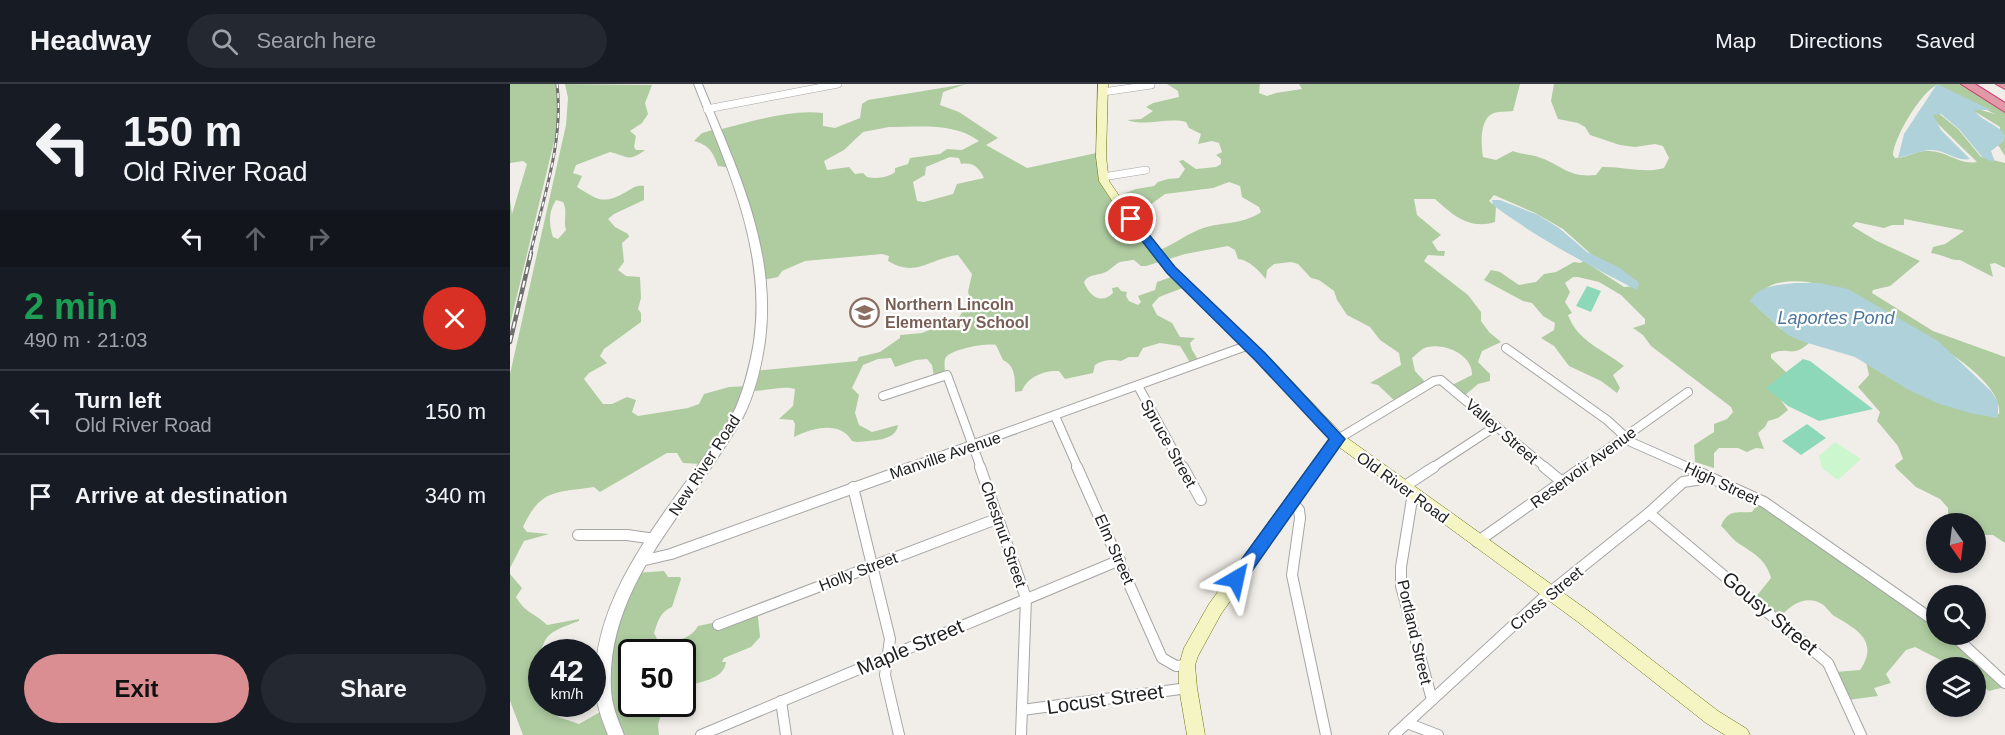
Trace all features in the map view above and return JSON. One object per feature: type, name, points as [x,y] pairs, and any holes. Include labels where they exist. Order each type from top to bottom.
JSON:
[{"type":"highway","points":[[1967,84],[2005,108]]},
{"type":"highway","points":[[1977,84],[2005,99]]},
{"type":"highway","points":[[1987,84],[2005,93]]},
{"type":"main road","name":"Old River Road","points":[[1103,88],[1101,152],[1103,177],[1122,208],[1171,270],[1249,345],[1338,439],[1550,593],[1712,717],[1741,735]]},
{"type":"main road","points":[[1196,735],[1188,688],[1187,665],[1190,654],[1215,609],[1293,503],[1327,450],[1338,439]]},
{"type":"street","name":"New River Road","points":[[616,735],[603,688],[604,656],[610,627],[641,561],[736,420],[752,375],[762,315],[762,270],[750,216],[698,84]]},
{"type":"street","points":[[707,109],[838,84]]},
{"type":"street","points":[[1103,88],[1150,85]]},
{"type":"street","points":[[1103,177],[1146,170]]},
{"type":"street","name":"Manville Avenue","points":[[641,561],[671,554],[1249,345]]},
{"type":"street","name":"High Street","points":[[1506,348],[1647,451],[1684,465],[1708,478],[1719,480],[1764,502],[1926,615]]},
{"type":"street","name":"Chestnut Street","points":[[883,396],[947,375],[950,379],[1026,598],[1021,735]]},
{"type":"street","name":"Valley Street","points":[[1338,439],[1434,381],[1441,380],[1562,482]]},
{"type":"street","name":"Spruce Street","points":[[1138,386],[1201,500]]},
{"type":"street","name":"Reservoir Avenue","points":[[1477,542],[1688,392]]},
{"type":"street","name":"Elm Street","points":[[1055,416],[1162,658],[1176,666],[1187,665]]},
{"type":"street","points":[[1409,490],[1496,426]]},
{"type":"street","name":"Cross Street","points":[[1394,735],[1550,593],[1650,513],[1683,482],[1708,478]]},
{"type":"street","points":[[853,487],[890,639],[891,648],[885,675],[899,735]]},
{"type":"street","name":"Portland Street","points":[[1409,490],[1401,586],[1432,700]]},
{"type":"street","points":[[1293,503],[1299,510],[1300,518],[1292,575],[1326,735]]},
{"type":"street","name":"Gousy Street","points":[[1650,513],[1828,663],[1861,735]]},
{"type":"street","name":"Holly Street","points":[[718,626],[999,518]]},
{"type":"street","points":[[578,536],[627,535],[655,539]]},
{"type":"street","name":"Maple Street","points":[[701,735],[1120,560]]},
{"type":"street","points":[[1964,645],[2005,683]]},
{"type":"street","name":"Locust Street","points":[[1022,710],[1188,688]]},
{"type":"street","points":[[781,701],[786,735]]},
{"type":"street","points":[[1407,723],[1438,735]]},
{"type":"green space","points":[[510,84],[556,84],[558,125],[510,325],[510,199],[512,214],[527,164],[523,161],[510,163]]},
{"type":"green space","points":[[565,84],[652,85],[645,103],[648,114],[642,123],[630,131],[636,136],[634,147],[636,150],[645,150],[631,157],[610,152],[576,165],[573,173],[582,176],[577,187],[596,198],[606,200],[635,187],[644,186],[644,200],[608,219],[629,237],[622,243],[624,262],[618,270],[626,276],[640,277],[641,298],[638,309],[641,313],[641,322],[604,349],[600,356],[607,363],[589,373],[584,379],[603,404],[612,404],[627,397],[636,400],[632,412],[638,416],[688,408],[699,404],[704,394],[729,387],[748,386],[754,371],[857,361],[859,357],[880,352],[900,338],[900,335],[922,333],[960,316],[970,298],[968,292],[972,274],[958,255],[915,268],[898,266],[888,261],[889,256],[882,254],[805,261],[782,271],[778,277],[763,280],[731,168],[718,166],[710,150],[694,141],[702,133],[716,129],[783,115],[810,112],[823,113],[823,126],[835,128],[860,118],[862,104],[868,100],[966,84],[943,92],[940,105],[959,112],[998,138],[986,145],[1027,168],[1101,152],[1103,172],[1115,197],[1136,189],[1154,186],[1168,179],[1179,178],[1185,169],[1179,161],[1183,160],[1196,169],[1216,167],[1221,164],[1221,159],[1216,155],[1222,152],[1219,143],[1212,141],[1198,144],[1201,134],[1189,128],[1186,122],[1142,123],[1127,120],[1141,119],[1153,111],[1146,107],[1153,103],[1179,97],[1178,91],[1167,84],[1260,84],[1259,93],[1267,96],[1302,89],[1299,84],[1520,84],[1513,111],[1494,113],[1486,120],[1482,132],[1483,157],[1496,160],[1513,151],[1549,161],[1579,175],[1596,175],[1602,167],[1656,170],[1664,168],[1669,158],[1663,146],[1655,144],[1635,147],[1620,145],[1590,135],[1585,127],[1578,123],[1558,119],[1551,101],[1554,84],[1961,84],[2005,112],[2005,156],[1998,145],[2000,127],[1974,111],[1974,108],[1995,114],[1937,85],[1924,96],[1909,116],[1898,137],[1893,155],[1899,158],[1923,151],[1934,151],[1964,161],[1977,162],[1938,124],[1929,112],[1937,112],[1958,129],[1981,157],[2005,163],[2005,268],[1995,263],[1990,264],[1993,277],[1960,260],[1931,253],[1933,247],[1945,244],[1964,231],[1961,230],[1904,219],[1904,225],[1884,228],[1856,222],[1852,226],[1875,240],[1920,261],[1890,286],[1873,290],[1872,293],[1933,331],[2005,357],[2005,543],[1993,535],[1986,535],[1986,513],[1948,513],[1948,508],[1940,499],[1916,487],[1896,468],[1895,465],[1903,459],[1898,446],[1877,421],[1880,412],[1858,387],[1869,375],[1866,362],[1894,380],[1910,387],[1994,416],[1999,414],[1996,398],[1985,382],[1967,365],[1945,350],[1899,323],[1827,286],[1797,281],[1769,286],[1764,291],[1757,307],[1781,329],[1810,342],[1798,350],[1771,354],[1771,358],[1788,374],[1773,389],[1788,410],[1778,418],[1768,421],[1758,433],[1764,449],[1756,448],[1747,452],[1738,448],[1719,448],[1714,453],[1714,468],[1695,462],[1694,445],[1714,432],[1714,424],[1727,419],[1733,412],[1731,407],[1651,346],[1643,335],[1633,328],[1645,324],[1645,319],[1621,295],[1599,282],[1578,277],[1573,277],[1565,283],[1570,292],[1565,302],[1572,313],[1568,315],[1572,324],[1585,339],[1624,366],[1613,375],[1620,388],[1617,393],[1601,381],[1569,366],[1554,346],[1541,338],[1554,330],[1555,323],[1543,316],[1532,303],[1523,301],[1484,280],[1491,270],[1500,272],[1519,285],[1536,282],[1544,274],[1556,272],[1574,262],[1584,261],[1624,287],[1635,286],[1637,281],[1601,263],[1563,229],[1535,213],[1494,195],[1489,201],[1496,207],[1495,222],[1486,224],[1462,220],[1435,199],[1414,199],[1417,215],[1441,235],[1432,242],[1438,251],[1445,251],[1444,256],[1428,255],[1424,261],[1468,295],[1481,312],[1481,321],[1501,342],[1482,351],[1478,362],[1490,374],[1490,381],[1478,384],[1464,396],[1452,385],[1472,375],[1468,362],[1457,352],[1435,346],[1422,350],[1412,358],[1415,371],[1427,384],[1396,402],[1378,385],[1370,383],[1401,365],[1399,353],[1380,340],[1370,327],[1347,315],[1334,291],[1319,280],[1311,278],[1298,264],[1291,262],[1274,264],[1267,270],[1266,279],[1250,264],[1238,259],[1235,250],[1228,246],[1185,254],[1146,266],[1141,266],[1134,260],[1124,261],[1117,263],[1106,272],[1086,279],[1084,282],[1092,295],[1100,298],[1109,297],[1113,293],[1112,288],[1118,287],[1121,291],[1127,292],[1126,296],[1129,301],[1138,305],[1141,302],[1138,296],[1155,290],[1157,282],[1174,276],[1188,286],[1159,297],[1152,305],[1157,315],[1172,323],[1180,337],[1195,338],[1190,343],[1199,361],[1191,364],[1180,346],[1160,343],[1143,348],[1138,357],[1098,363],[1093,373],[1065,379],[1059,371],[1042,373],[1032,378],[1022,391],[1015,392],[1013,370],[1003,360],[996,345],[977,346],[953,352],[945,359],[945,374],[934,377],[932,365],[927,359],[895,367],[891,358],[878,359],[863,365],[852,388],[859,395],[855,413],[859,425],[872,432],[898,425],[893,435],[857,442],[852,441],[847,434],[833,428],[817,429],[794,437],[793,420],[779,419],[793,406],[795,389],[748,391],[735,419],[701,464],[683,463],[677,453],[667,453],[600,492],[594,487],[560,492],[543,499],[536,505],[523,527],[527,532],[549,534],[524,541],[510,568],[510,374],[566,125],[568,98]],"holes":[[[889,127],[947,128],[979,141],[962,150],[947,149],[940,154],[910,158],[908,164],[895,168],[895,172],[881,178],[867,177],[863,173],[855,174],[849,167],[827,170],[824,161],[844,150],[863,132]],[[950,157],[959,158],[961,164],[976,167],[984,178],[957,184],[953,194],[924,202],[917,201],[913,182],[925,175],[926,167]],[[1229,182],[1240,186],[1242,197],[1259,207],[1261,212],[1246,219],[1206,227],[1157,251],[1130,215],[1142,211],[1165,194],[1213,188]],[[556,200],[563,202],[565,209],[566,230],[558,239],[553,237],[550,218]]]},
{"type":"green space","points":[[1587,286],[1601,291],[1591,312],[1576,306]]},
{"type":"green space","points":[[1803,359],[1810,361],[1873,409],[1819,421],[1788,406],[1766,388]]},
{"type":"green space","points":[[1807,424],[1826,438],[1801,455],[1782,441]]},
{"type":"green space","points":[[1835,442],[1861,459],[1838,480],[1822,468],[1819,456]]},
{"type":"green space","points":[[1764,495],[1926,613],[1926,645],[1963,645],[1975,657],[1934,657],[1915,647],[1906,650],[1886,674],[1891,683],[1874,688],[1878,696],[1848,700],[1835,672],[1860,670],[1865,660],[1867,644],[1858,632],[1816,601],[1800,602],[1781,616],[1755,598],[1771,578],[1769,571],[1758,557],[1736,541],[1721,526],[1730,514],[1752,512]]},
{"type":"green space","points":[[664,571],[668,577],[680,577],[681,579],[672,607],[662,614],[657,625],[654,633],[657,639],[618,639],[618,717],[660,717],[659,735],[523,735],[510,701],[510,574],[522,588],[516,597],[519,602],[547,625],[579,619],[579,621],[558,629],[546,639],[528,639],[528,717],[558,717],[579,724],[591,717],[606,717],[606,651],[636,573]]},
{"type":"green space","points":[[757,607],[760,637],[751,647],[724,658],[722,662],[726,662],[720,673],[696,683],[696,639],[683,639],[698,626],[726,620]]},
{"type":"green space","points":[[1986,668],[2005,687],[1989,691],[1986,689]]},
{"type":"water","points":[[1937,84],[1991,110],[1974,110],[2005,136],[2004,141],[1991,151],[1995,162],[1983,158],[1959,129],[1941,114],[1933,115],[1941,130],[1970,159],[1960,159],[1932,150],[1898,158],[1904,134]]},
{"type":"water","points":[[1492,200],[1500,200],[1538,215],[1559,228],[1587,252],[1620,268],[1639,283],[1637,290],[1545,240],[1493,205]]},
{"type":"water","name":"Laportes Pond","points":[[1795,283],[1820,283],[1848,289],[1938,341],[1991,391],[1998,402],[1998,418],[1970,413],[1937,403],[1907,389],[1855,357],[1788,335],[1750,301],[1764,289]]},
{"type":"railway","points":[[530,255],[555,148],[558,127],[557,84]]},
{"type":"railway","points":[[510,342],[531,253]]},
{"type":"place","name":"Northern Lincoln Elementary School","points":[[864,313]]},
{"type":"route","points":[[1131,219],[1171,270],[1260,356],[1338,439],[1327,450],[1293,503],[1236,579]]}]
